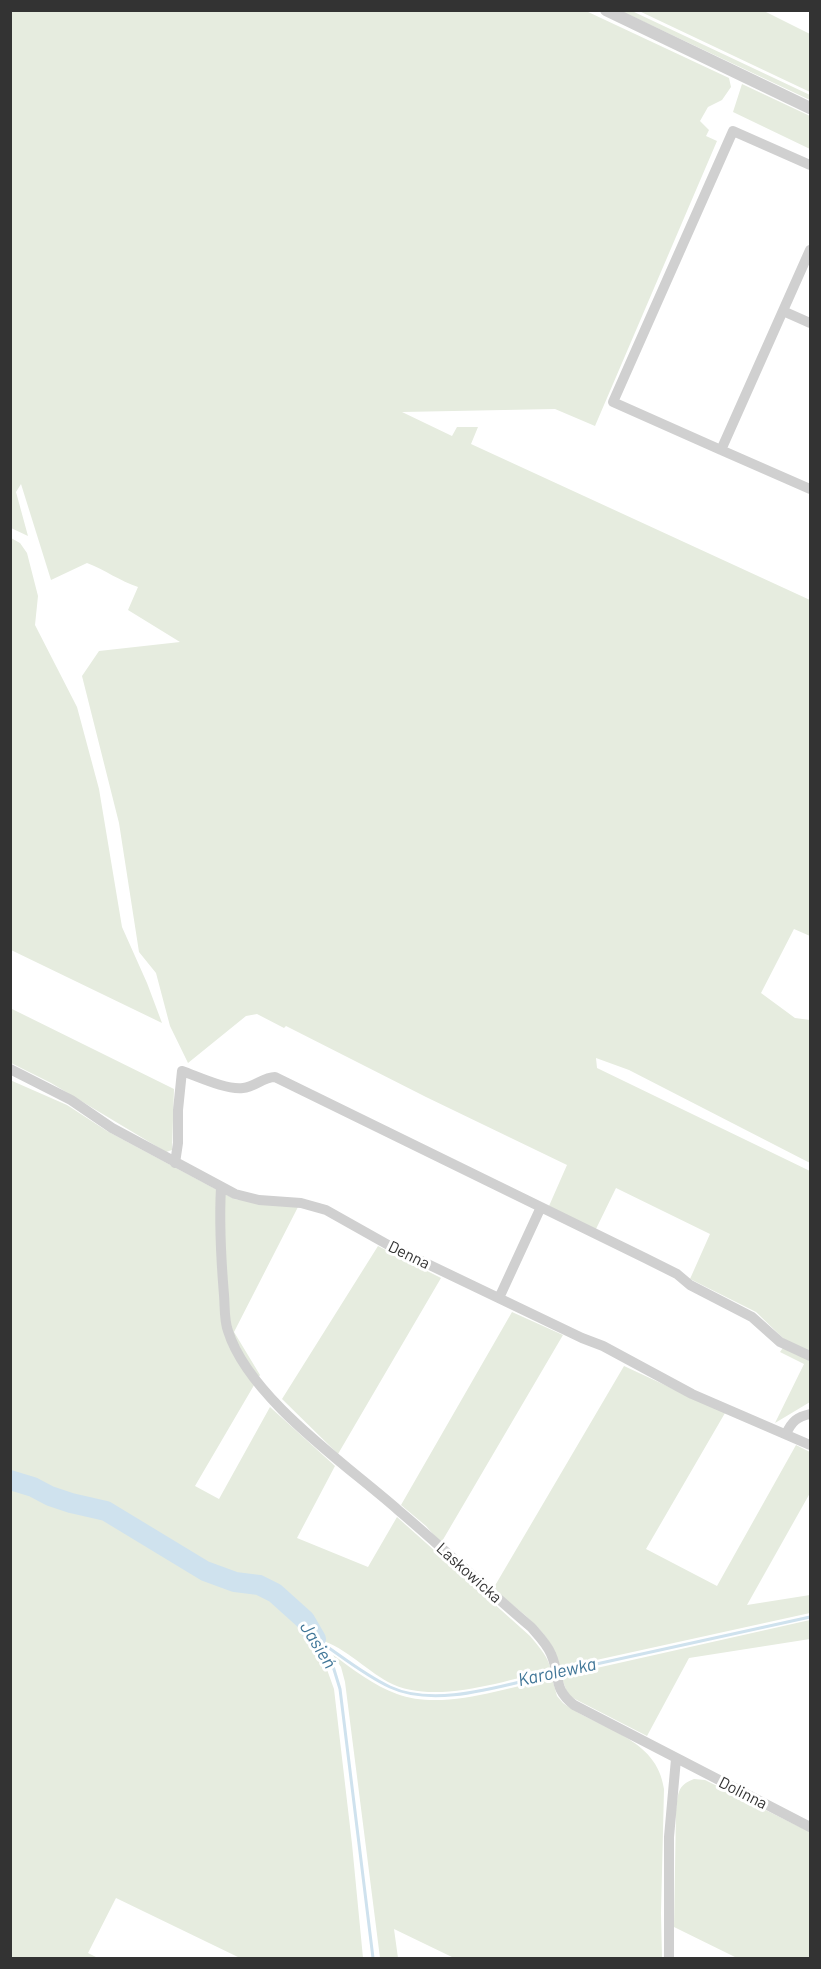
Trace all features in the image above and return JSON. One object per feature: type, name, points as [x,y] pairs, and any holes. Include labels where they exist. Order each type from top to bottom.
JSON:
[{"type":"street","points":[[606,10],[810,108]]},
{"type":"street","points":[[810,165],[733,131],[613,402],[810,489]]},
{"type":"street","points":[[721,450],[810,250]]},
{"type":"street","points":[[783,311],[810,323]]},
{"type":"street","name":"Denna","points":[[10,1069],[71,1100],[112,1128],[235,1194],[259,1200],[301,1203],[326,1210],[390,1246],[603,1346],[692,1394],[810,1445]]},
{"type":"street","points":[[175,1162],[182,1071],[245,1089],[275,1077],[677,1274],[690,1285],[752,1317],[780,1342],[810,1356]]},
{"type":"street","name":"Laskowicka","points":[[221,1186],[221,1262],[227,1330],[239,1356],[267,1393],[334,1457],[416,1525],[440,1549],[531,1627],[542,1640],[554,1661],[559,1686],[564,1697],[574,1705],[676,1759]]},
{"type":"street","points":[[499,1298],[541,1207]]},
{"type":"street","points":[[786,1434],[796,1419],[810,1414]]},
{"type":"street","points":[[669,1959],[669,1837],[676,1759]]},
{"type":"street","name":"Dolinna","points":[[676,1759],[810,1827]]},
{"type":"shaded area","points":[[11,11],[586,11],[729,78],[731,87],[722,100],[708,107],[700,121],[709,130],[706,136],[717,141],[595,426],[555,409],[402,412],[452,436],[457,427],[478,427],[471,444],[810,600],[810,936],[794,929],[761,993],[795,1018],[810,1020],[810,1163],[629,1070],[596,1058],[597,1068],[810,1171],[810,1402],[775,1423],[804,1364],[780,1352],[787,1342],[756,1312],[690,1279],[710,1234],[616,1188],[595,1231],[549,1206],[567,1165],[286,1026],[284,1028],[257,1014],[246,1016],[188,1063],[170,1026],[156,973],[139,952],[119,823],[82,676],[99,651],[180,642],[128,610],[138,587],[87,563],[51,580],[21,484],[16,492],[28,536],[11,528]]},
{"type":"shaded area","points":[[621,11],[632,11],[810,95],[810,100]]},
{"type":"shaded area","points":[[639,11],[764,11],[810,34],[810,92]]},
{"type":"shaded area","points":[[742,84],[810,116],[810,149],[733,112]]},
{"type":"shaded area","points":[[11,538],[20,543],[27,553],[38,596],[35,625],[77,707],[99,789],[122,927],[162,1023],[11,950]]},
{"type":"shaded area","points":[[10,1008],[174,1089],[172,1150],[166,1152],[51,1083],[11,1063]]},
{"type":"shaded area","points":[[10,1080],[67,1105],[107,1131],[234,1199],[298,1207],[234,1332],[260,1375],[195,1486],[219,1499],[270,1407],[335,1466],[297,1538],[368,1567],[397,1517],[530,1636],[548,1660],[551,1670],[468,1689],[426,1692],[406,1689],[388,1682],[344,1651],[316,1639],[334,1689],[363,1958],[240,1958],[116,1898],[88,1953],[98,1958],[11,1958]]},
{"type":"shaded area","points":[[378,1246],[441,1278],[338,1454],[282,1399]]},
{"type":"shaded area","points":[[512,1312],[563,1335],[441,1543],[426,1526],[401,1505]]},
{"type":"shaded area","points":[[624,1366],[725,1413],[646,1549],[717,1586],[796,1445],[810,1452],[810,1493],[747,1605],[810,1595],[810,1613],[560,1668],[556,1655],[543,1633],[493,1589]]},
{"type":"shaded area","points":[[810,1620],[810,1639],[689,1658],[647,1736],[571,1697],[561,1676]]},
{"type":"shaded area","points":[[333,1655],[380,1686],[415,1699],[454,1699],[474,1696],[552,1678],[557,1696],[563,1703],[639,1746],[659,1771],[664,1789],[662,1958],[454,1958],[394,1929],[398,1958],[380,1958],[345,1682],[341,1667]]},
{"type":"shaded area","points":[[694,1779],[705,1780],[810,1832],[810,1958],[737,1958],[674,1927],[677,1800],[681,1787]]},
{"type":"waterway","name":"Jasień","points":[[10,1480],[71,1503],[106,1511],[205,1571],[235,1582],[259,1585],[275,1593],[305,1620],[316,1639]]},
{"type":"waterway","name":"Karolewka","points":[[560,1672],[810,1617]]},
{"type":"waterway","name":"Karolewka","points":[[316,1639],[371,1677],[390,1687],[429,1696],[471,1693],[554,1674]]},
{"type":"waterway","name":"Jasień","points":[[317,1640],[332,1663],[340,1689],[373,1958]]}]
